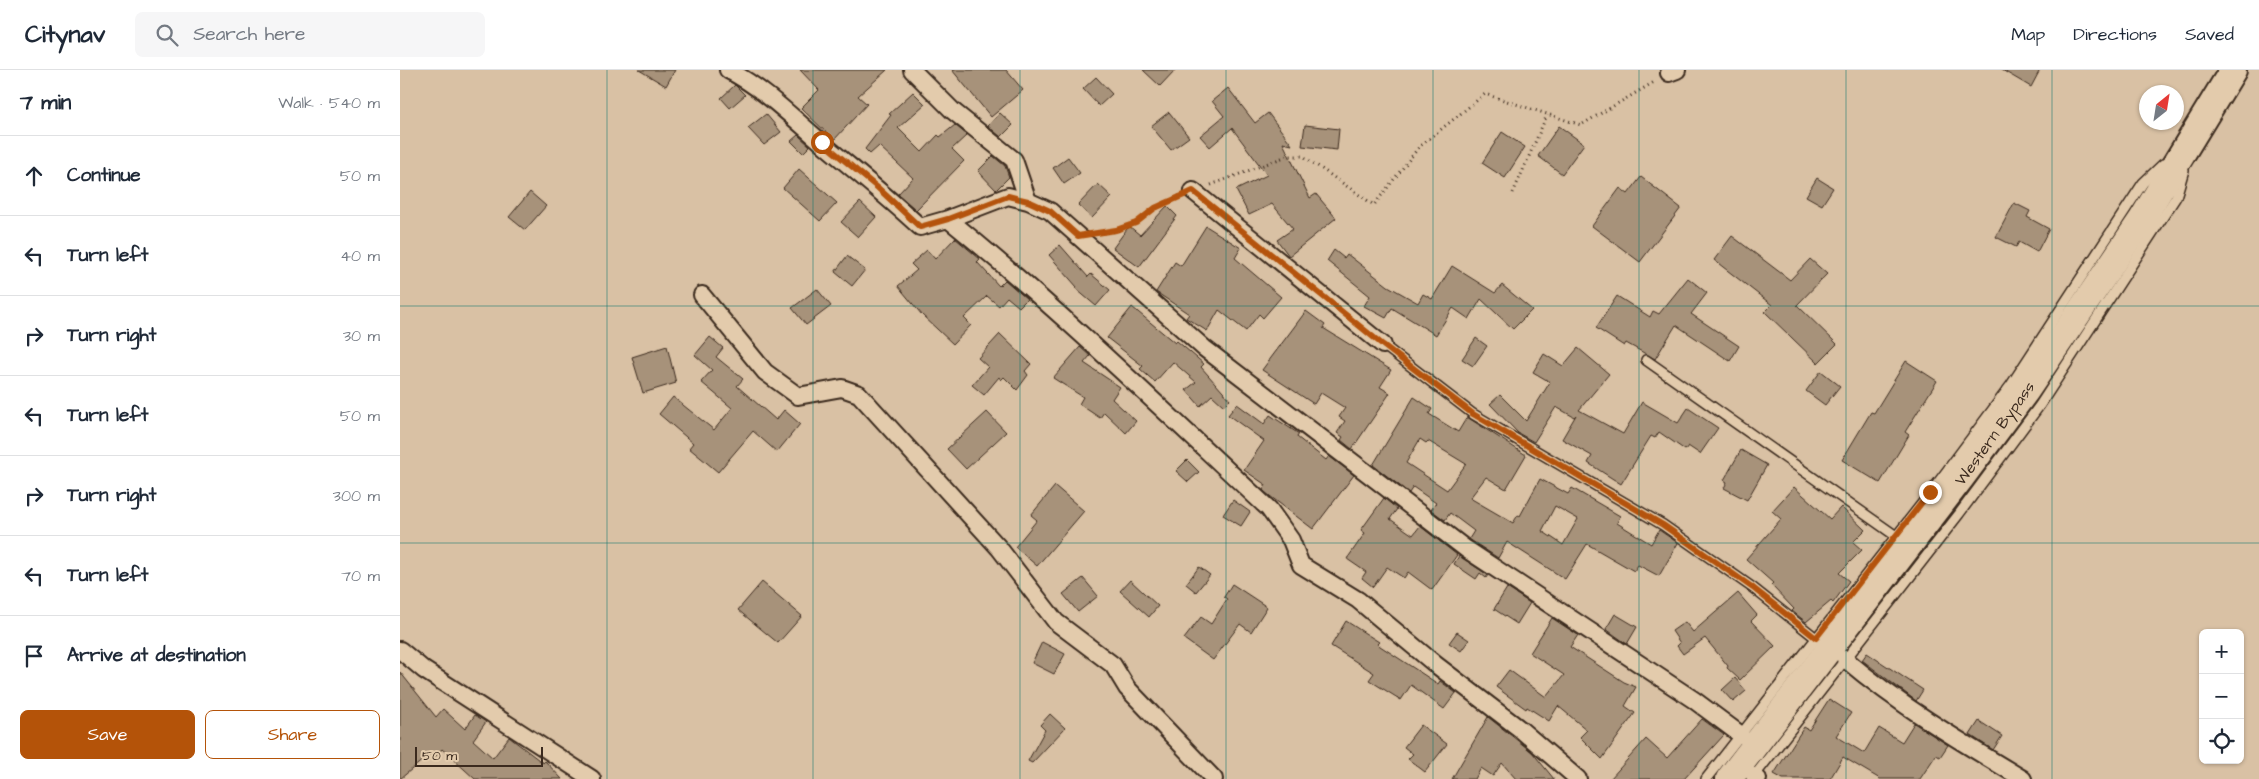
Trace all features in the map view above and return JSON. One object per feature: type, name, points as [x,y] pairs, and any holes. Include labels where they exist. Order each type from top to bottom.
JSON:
[{"type":"main road","name":"Western Bypass","points":[[1748,778],[1961,478],[2026,391],[2142,219],[2234,70]]},
{"type":"street","points":[[728,70],[744,78],[783,108],[878,188],[920,227],[948,219],[1008,196],[1028,201],[1050,211],[1204,348],[1466,550],[1694,700],[1741,735]]},
{"type":"street","points":[[912,70],[953,111],[1014,160],[1028,201]]},
{"type":"street","points":[[1193,191],[1383,345]]},
{"type":"street","points":[[948,219],[1005,265],[1074,327],[1269,509],[1291,540],[1301,565],[1358,600],[1435,664],[1520,729],[1578,779]]},
{"type":"street","points":[[702,295],[765,372],[798,396],[842,388],[859,394],[999,548],[1056,622],[1113,665],[1127,688],[1214,779]]},
{"type":"street","points":[[400,650],[424,670],[582,777]]},
{"type":"street","points":[[1845,659],[1881,690],[1939,730],[2023,779]]},
{"type":"lane","points":[[1706,779],[2011,385],[2143,183],[2193,136]]},
{"type":"lane","points":[[1748,778],[1959,514],[2040,405],[2108,306],[2176,198],[2193,136]]},
{"type":"lane","points":[[1383,345],[1473,414],[1663,525],[1753,588],[1816,638]]},
{"type":"lane","points":[[1646,360],[1896,536]]},
{"type":"path","points":[[1078,236],[1116,230],[1136,223],[1155,208],[1193,191],[1287,156],[1303,156],[1374,205],[1419,147],[1485,94],[1581,125],[1673,71]]},
{"type":"path","points":[[1513,193],[1547,115]]},
{"type":"building","points":[[639,70],[675,70],[666,86]]},
{"type":"building","points":[[800,70],[887,70],[858,96],[867,104],[834,140],[801,108],[819,90]]},
{"type":"building","points":[[952,70],[1006,70],[1023,90],[991,117]]},
{"type":"building","points":[[1143,70],[1175,70],[1160,86]]},
{"type":"building","points":[[2002,70],[2040,70],[2031,87]]},
{"type":"building","points":[[1096,77],[1112,94],[1099,106],[1083,89]]},
{"type":"building","points":[[735,85],[745,95],[730,108],[721,98]]},
{"type":"building","points":[[1228,88],[1255,123],[1268,113],[1292,145],[1283,143],[1310,198],[1316,194],[1336,218],[1289,256],[1277,240],[1293,229],[1272,204],[1249,215],[1236,190],[1267,175],[1232,128],[1210,147],[1200,136],[1224,116],[1212,101]]},
{"type":"building","points":[[913,92],[925,104],[898,128],[922,152],[938,135],[940,137],[955,125],[967,135],[952,149],[964,161],[916,210],[898,194],[913,178],[879,146],[870,154],[865,149],[891,115],[889,114]]},
{"type":"building","points":[[1169,112],[1189,137],[1171,150],[1151,126]]},
{"type":"building","points":[[1000,113],[1013,125],[1001,137],[988,126]]},
{"type":"building","points":[[766,114],[781,132],[764,145],[748,128]]},
{"type":"building","points":[[1305,125],[1339,129],[1337,150],[1302,146]]},
{"type":"building","points":[[1559,126],[1584,144],[1562,174],[1538,156]]},
{"type":"building","points":[[1502,132],[1525,147],[1505,178],[1482,163]]},
{"type":"building","points":[[798,135],[810,146],[803,153],[791,141]]},
{"type":"building","points":[[993,156],[1005,166],[1009,177],[996,190],[978,171]]},
{"type":"building","points":[[1068,157],[1080,173],[1064,184],[1053,168]]},
{"type":"building","points":[[799,169],[837,203],[820,221],[783,188]]},
{"type":"building","points":[[1641,177],[1681,208],[1640,262],[1592,226],[1620,188],[1628,194]]},
{"type":"building","points":[[1817,178],[1833,188],[1822,205],[1806,196]]},
{"type":"building","points":[[1098,184],[1112,197],[1092,218],[1078,205]]},
{"type":"building","points":[[530,192],[546,206],[525,230],[509,217]]},
{"type":"building","points":[[860,202],[876,217],[858,237],[841,222]]},
{"type":"building","points":[[2014,203],[2030,211],[2027,217],[2049,229],[2037,252],[2019,242],[2016,247],[1996,237]]},
{"type":"building","points":[[1167,206],[1177,216],[1139,267],[1113,248],[1129,226],[1140,235]]},
{"type":"building","points":[[1206,226],[1241,248],[1235,258],[1281,297],[1263,318],[1259,314],[1246,331],[1219,310],[1207,331],[1186,318],[1189,314],[1156,292],[1175,262],[1181,266]]},
{"type":"building","points":[[1732,236],[1790,280],[1810,259],[1827,274],[1797,305],[1837,344],[1818,363],[1765,312],[1772,305],[1714,260]]},
{"type":"building","points":[[955,238],[980,259],[977,262],[999,286],[1005,280],[1027,299],[1019,307],[1007,297],[999,306],[987,296],[964,318],[971,325],[953,344],[922,315],[898,286],[917,270],[911,264],[927,250],[935,259]]},
{"type":"building","points":[[1060,245],[1088,277],[1091,274],[1110,290],[1096,306],[1076,289],[1077,287],[1049,255]]},
{"type":"building","points":[[1334,250],[1344,258],[1347,254],[1388,286],[1418,303],[1423,294],[1432,299],[1452,266],[1495,293],[1502,285],[1532,310],[1513,329],[1481,299],[1469,319],[1453,308],[1436,335],[1392,308],[1386,318],[1364,306],[1370,296],[1327,261]]},
{"type":"building","points":[[847,256],[865,270],[852,286],[835,272]]},
{"type":"building","points":[[1688,278],[1707,293],[1691,314],[1739,346],[1730,361],[1676,325],[1655,359],[1626,343],[1624,346],[1596,328],[1617,296],[1650,317],[1653,311],[1659,314]]},
{"type":"building","points":[[817,289],[831,306],[806,325],[792,308]]},
{"type":"building","points":[[1132,307],[1175,343],[1177,341],[1204,364],[1201,367],[1230,400],[1224,406],[1212,395],[1200,406],[1186,390],[1196,382],[1173,362],[1155,382],[1140,369],[1143,366],[1107,338]]},
{"type":"building","points":[[1306,311],[1325,325],[1323,328],[1391,370],[1380,387],[1390,393],[1352,449],[1341,440],[1343,437],[1337,433],[1345,421],[1339,417],[1345,408],[1321,393],[1314,404],[1262,370]]},
{"type":"building","points":[[1000,334],[1031,364],[1025,371],[1028,375],[1017,390],[1004,377],[1001,380],[999,377],[984,395],[972,385],[988,367],[978,358]]},
{"type":"building","points":[[710,337],[723,348],[716,357],[743,379],[737,386],[776,420],[784,410],[800,424],[777,452],[753,431],[718,472],[689,448],[693,443],[659,414],[673,397],[714,430],[732,408],[701,382],[712,370],[695,355]]},
{"type":"building","points":[[1476,338],[1487,346],[1473,366],[1462,359]]},
{"type":"building","points":[[667,346],[676,383],[643,393],[632,357]]},
{"type":"building","points":[[1080,347],[1090,356],[1084,363],[1120,387],[1112,399],[1136,421],[1126,433],[1104,412],[1100,418],[1079,404],[1083,397],[1053,378]]},
{"type":"building","points":[[1578,348],[1609,374],[1579,410],[1623,434],[1642,402],[1678,423],[1688,408],[1718,428],[1700,454],[1688,446],[1685,450],[1659,432],[1655,438],[1651,436],[1621,484],[1588,463],[1592,456],[1562,439],[1576,415],[1574,417],[1556,407],[1534,442],[1518,433],[1490,404],[1500,395],[1526,421],[1550,382],[1533,372],[1544,354],[1563,366]]},
{"type":"building","points":[[1906,361],[1937,381],[1905,432],[1909,435],[1880,483],[1842,460],[1871,412],[1874,413]]},
{"type":"building","points":[[1821,371],[1840,386],[1825,405],[1806,391]]},
{"type":"building","points":[[1414,397],[1432,409],[1429,414],[1458,432],[1467,417],[1526,455],[1506,489],[1486,477],[1470,498],[1513,523],[1518,515],[1520,516],[1540,479],[1568,494],[1572,488],[1620,516],[1617,523],[1651,544],[1659,530],[1678,543],[1659,576],[1638,565],[1634,571],[1587,544],[1565,579],[1507,542],[1498,558],[1469,539],[1474,531],[1450,513],[1445,520],[1431,510],[1436,503],[1413,487],[1409,493],[1373,465]],"holes":[[[1420,439],[1426,443],[1428,441],[1466,464],[1447,490],[1406,463]],[[1555,506],[1578,519],[1563,545],[1542,531]]]},
{"type":"building","points":[[1237,404],[1264,424],[1270,415],[1299,434],[1297,437],[1326,460],[1329,456],[1354,475],[1313,529],[1266,493],[1263,490],[1266,485],[1244,470],[1264,441],[1228,415]]},
{"type":"building","points":[[987,412],[1006,432],[966,469],[947,449]]},
{"type":"building","points":[[1741,450],[1767,465],[1747,500],[1724,488],[1727,482],[1724,480]]},
{"type":"building","points":[[1187,460],[1199,472],[1188,482],[1176,471]]},
{"type":"building","points":[[1055,486],[1084,511],[1037,566],[1015,547],[1037,520],[1031,515]]},
{"type":"building","points":[[1794,487],[1830,519],[1841,507],[1865,530],[1853,542],[1862,550],[1839,573],[1849,581],[1833,603],[1831,601],[1806,622],[1792,611],[1794,609],[1771,585],[1773,583],[1746,559],[1781,519],[1772,511]]},
{"type":"building","points":[[1384,498],[1397,509],[1390,519],[1413,535],[1420,526],[1457,555],[1432,590],[1408,572],[1404,578],[1387,567],[1373,587],[1362,578],[1366,572],[1347,559],[1365,533],[1361,530]]},
{"type":"building","points":[[1233,500],[1250,512],[1241,526],[1223,515]]},
{"type":"building","points":[[1459,556],[1488,575],[1486,578],[1480,573],[1476,579],[1454,564]]},
{"type":"building","points":[[1199,567],[1210,575],[1196,592],[1186,584]]},
{"type":"building","points":[[1083,578],[1098,596],[1078,612],[1063,594]]},
{"type":"building","points":[[1130,580],[1158,606],[1149,617],[1120,591]]},
{"type":"building","points":[[762,582],[802,616],[778,643],[738,610]]},
{"type":"building","points":[[1232,584],[1267,607],[1251,632],[1240,624],[1213,660],[1184,639],[1201,617],[1211,624],[1227,599],[1224,597]]},
{"type":"building","points":[[1507,588],[1530,603],[1517,624],[1494,609]]},
{"type":"building","points":[[1738,593],[1757,615],[1751,621],[1775,646],[1740,680],[1727,668],[1728,666],[1705,638],[1683,654],[1677,646],[1680,643],[1672,631],[1685,622],[1693,632]]},
{"type":"building","points":[[1615,614],[1637,627],[1627,644],[1606,629]]},
{"type":"building","points":[[1552,618],[1578,635],[1570,647],[1624,682],[1636,687],[1625,706],[1635,713],[1602,759],[1580,737],[1587,730],[1558,706],[1549,721],[1527,707],[1526,709],[1496,687],[1509,670],[1546,697],[1564,675],[1530,653]]},
{"type":"building","points":[[1346,621],[1438,684],[1440,681],[1456,693],[1444,709],[1411,685],[1401,700],[1369,680],[1374,673],[1331,646]]},
{"type":"building","points":[[1457,632],[1469,640],[1461,651],[1449,643]]},
{"type":"building","points":[[1042,642],[1065,654],[1054,674],[1032,663]]},
{"type":"building","points":[[1867,653],[1923,690],[1916,701],[1862,660]]},
{"type":"building","points":[[400,672],[436,717],[443,709],[465,729],[475,715],[486,722],[473,740],[493,758],[509,737],[543,763],[545,761],[562,779],[475,779],[442,749],[434,758],[430,754],[400,779]]},
{"type":"building","points":[[1735,678],[1746,691],[1733,702],[1722,690]]},
{"type":"building","points":[[1829,699],[1851,713],[1836,736],[1864,753],[1879,728],[1902,742],[1914,723],[1948,745],[1940,757],[1936,755],[1920,779],[1880,779],[1843,757],[1830,779],[1783,779],[1774,774],[1804,727],[1809,730]]},
{"type":"building","points":[[1050,714],[1065,728],[1032,763],[1028,761],[1045,730],[1040,725]]},
{"type":"building","points":[[1488,717],[1532,752],[1554,779],[1516,779],[1502,763],[1493,776],[1481,768],[1475,779],[1452,779]]},
{"type":"building","points":[[1702,719],[1724,735],[1684,779],[1610,779],[1646,739],[1667,758]]},
{"type":"building","points":[[1979,721],[2002,736],[1993,750],[1970,735]]},
{"type":"building","points":[[1421,725],[1447,744],[1425,772],[1408,759],[1413,754],[1404,747]]},
{"type":"route","points":[[822,142],[878,188],[920,227],[948,219],[1008,196],[1028,201],[1050,211],[1078,236],[1116,230],[1136,223],[1155,208],[1193,191],[1383,345],[1473,414],[1663,525],[1753,588],[1816,638],[1930,492]]}]
